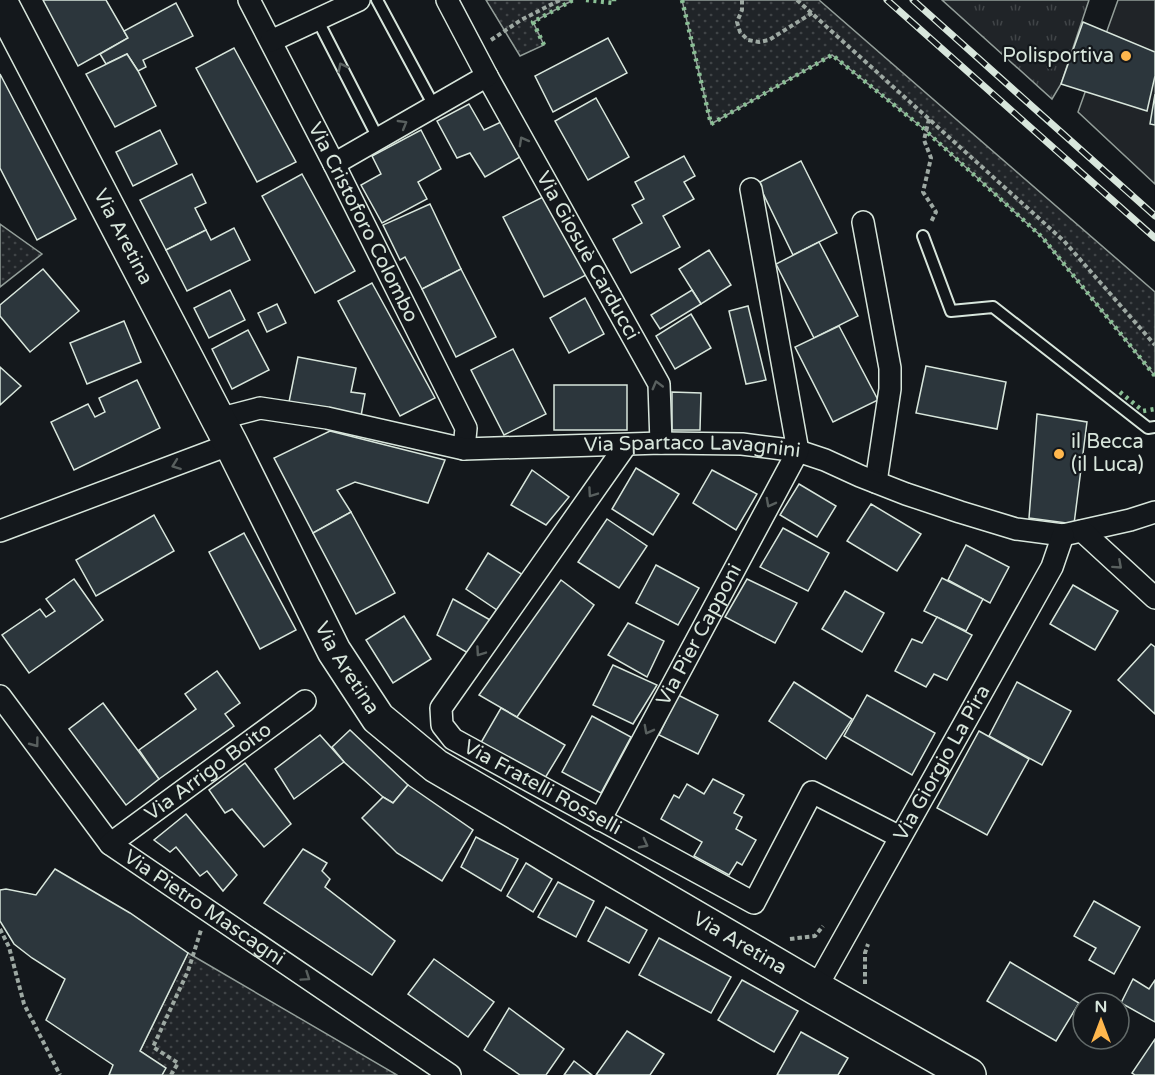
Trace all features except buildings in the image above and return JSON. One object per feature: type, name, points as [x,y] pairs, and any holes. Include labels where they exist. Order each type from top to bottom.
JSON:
[{"type":"main road","name":"Via Aretina","points":[[0,1],[225,432],[334,651],[378,718],[436,766],[969,1075]]},
{"type":"street","name":"Via Cristoforo Colombo","points":[[249,0],[466,428],[464,449]]},
{"type":"street","points":[[271,41],[359,0]]},
{"type":"street","name":"Via Giosuè Carducci","points":[[447,0],[659,384],[661,443]]},
{"type":"street","points":[[334,164],[487,76]]},
{"type":"street","points":[[751,189],[798,451]]},
{"type":"street","points":[[863,222],[890,368],[890,389],[876,482]]},
{"type":"street","name":"Via Spartaco Lavagnini","points":[[225,432],[260,408],[327,418],[464,449],[661,443],[742,444],[798,451],[949,509],[1016,529],[1072,533],[1155,512]]},
{"type":"street","points":[[0,531],[225,432]]},
{"type":"street","name":"Via Fratelli Rosselli","points":[[626,445],[441,708],[442,725],[453,739],[754,903],[812,792],[900,837]]},
{"type":"street","name":"Via Pier Capponi","points":[[600,820],[798,451]]},
{"type":"street","points":[[1072,533],[1155,598]]},
{"type":"street","name":"Via Giorgio La Pira","points":[[816,988],[1072,533]]},
{"type":"street","name":"Via Pietro Mascagni","points":[[0,696],[110,844],[450,1075]]},
{"type":"street","name":"Via Arrigo Boito","points":[[110,844],[305,701]]},
{"type":"lane","points":[[377,0],[434,106]]},
{"type":"lane","points":[[317,19],[378,138]]},
{"type":"lane","points":[[923,236],[951,311],[993,307],[1148,428],[1155,427]]},
{"type":"path","points":[[474,50],[521,20],[560,0]]},
{"type":"path","points":[[742,0],[742,10],[737,22],[740,32],[748,40],[759,42],[769,40],[812,13]]},
{"type":"path","points":[[797,0],[1064,241],[1155,345]]},
{"type":"path","points":[[923,236],[936,212],[923,192],[931,158],[924,140],[929,119]]},
{"type":"path","points":[[171,1075],[178,1063],[153,1047],[188,971],[207,910]]},
{"type":"path","points":[[0,929],[9,947],[24,1004],[60,1075]]},
{"type":"green space","points":[[486,0],[573,0],[533,22],[544,45],[520,56]]},
{"type":"green space","points":[[682,0],[819,0],[1155,292],[1155,376],[1042,237],[924,129],[832,55],[711,124]]},
{"type":"green space","points":[[942,0],[1089,0],[1061,84],[1052,99]]},
{"type":"green space","name":"Polisportiva","points":[[1118,0],[1155,0],[1155,184],[1078,112]]},
{"type":"green space","points":[[0,224],[42,254],[0,287]]},
{"type":"green space","points":[[188,953],[397,1075],[162,1075],[165,1068],[140,1051]]},
{"type":"railway","points":[[887,0],[1155,238]]},
{"type":"railway","points":[[913,0],[1155,216]]},
{"type":"hedge","points":[[544,45],[533,22],[573,0]]},
{"type":"hedge","points":[[586,0],[614,3],[614,0]]},
{"type":"hedge","points":[[682,0],[711,124],[832,55],[924,129]]},
{"type":"hedge","points":[[928,133],[1042,237],[1155,376]]},
{"type":"hedge","points":[[1120,392],[1143,411],[1155,409]]},
{"type":"place","name":"Polisportiva","points":[[1126,56]]},
{"type":"place","name":"il Becca (il Luca)","points":[[1059,454]]}]
